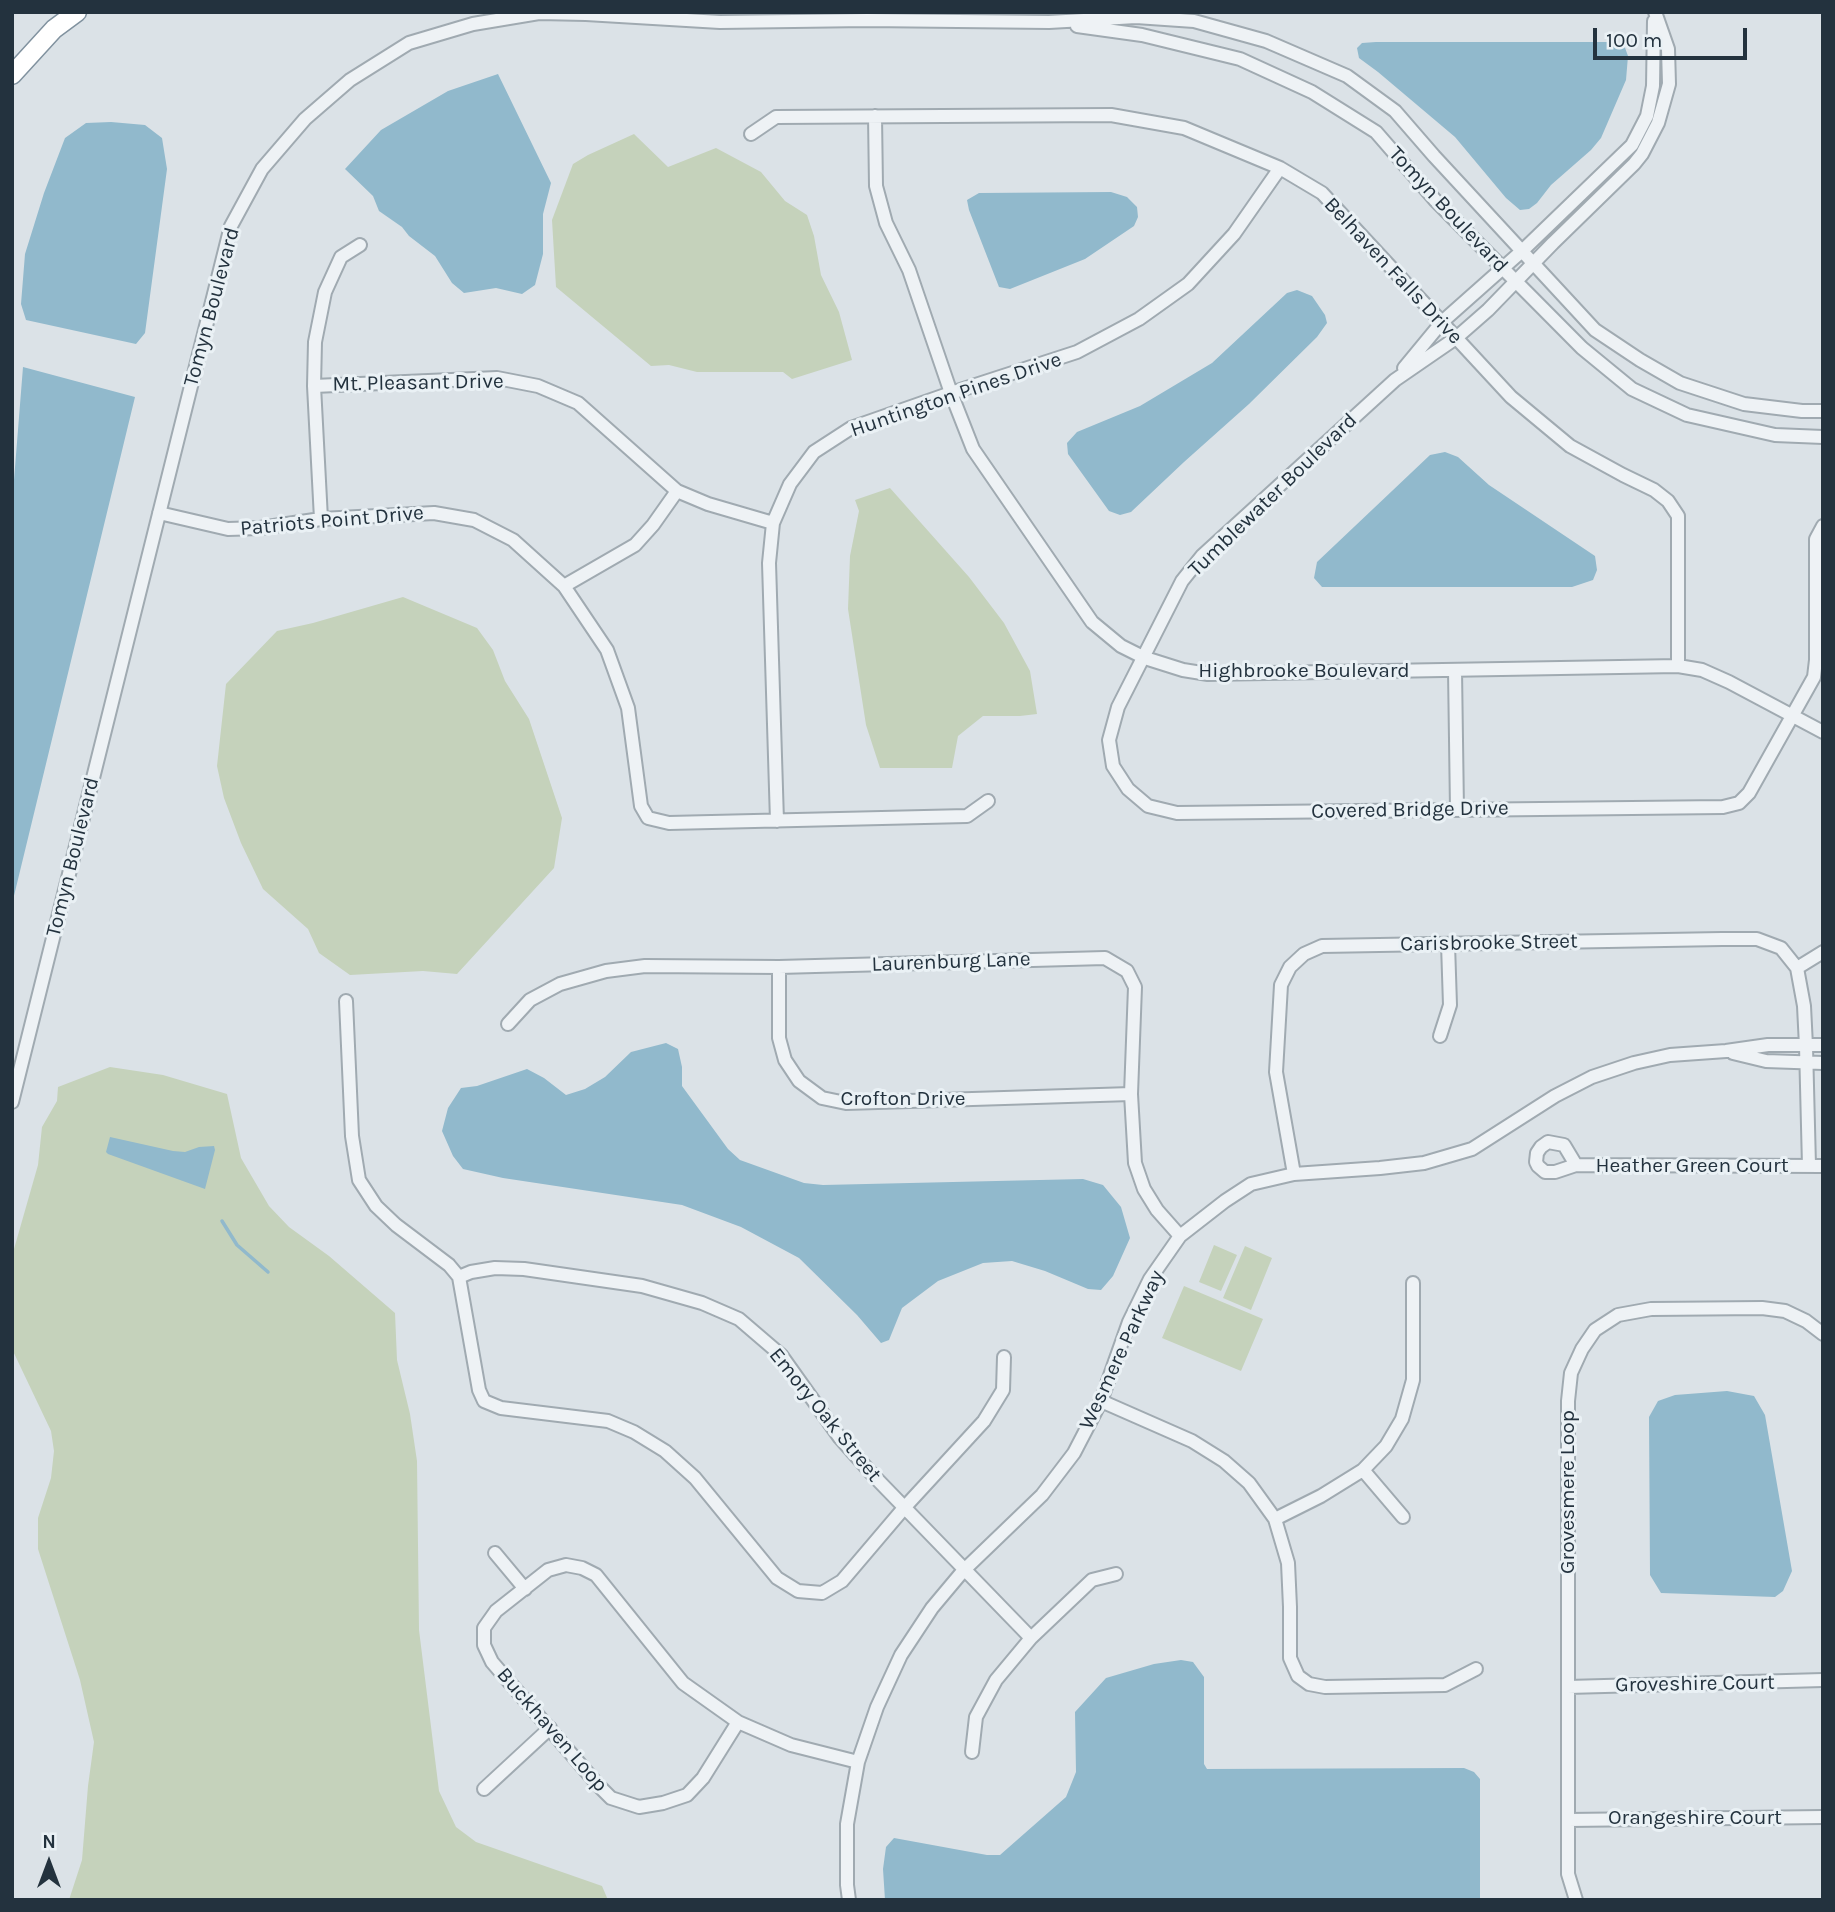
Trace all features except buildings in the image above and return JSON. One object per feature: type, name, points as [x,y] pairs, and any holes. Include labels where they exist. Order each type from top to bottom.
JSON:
[{"type":"highway","points":[[12,75],[54,29],[77,12]]},
{"type":"street","points":[[1655,12],[1668,49],[1669,84],[1658,123],[1637,149],[1653,86],[1655,12]]},
{"type":"street","name":"Tomyn Boulevard","points":[[12,1102],[231,226],[262,169],[305,119],[350,80],[409,43],[473,24],[539,13],[586,13],[720,22],[867,19],[1049,22],[1136,17],[1194,21],[1266,41],[1347,76],[1395,111],[1595,330],[1640,360],[1680,383],[1744,404],[1823,411]]},
{"type":"street","name":"Tomyn Boulevard","points":[[1049,22],[1142,35],[1240,59],[1312,92],[1376,132],[1435,200],[1582,348],[1632,389],[1687,415],[1775,435],[1823,437]]},
{"type":"street","name":"Belhaven Falls Drive","points":[[751,134],[776,117],[1111,115],[1184,128],[1280,168],[1322,193],[1511,397],[1570,446],[1654,490],[1668,502],[1678,516],[1678,666]]},
{"type":"street","name":"Highbrooke Boulevard","points":[[875,116],[876,186],[886,223],[909,270],[973,449],[1092,622],[1121,646],[1145,658],[1183,670],[1208,674],[1678,666],[1702,670],[1729,682],[1823,732]]},
{"type":"street","name":"Tumblewater Boulevard","points":[[1395,380],[1442,322],[1637,149]]},
{"type":"street","name":"Tumblewater Boulevard","points":[[1145,658],[1182,581],[1202,555],[1395,380],[1456,338],[1488,310],[1534,264],[1637,149]]},
{"type":"street","name":"Huntington Pines Drive","points":[[777,821],[769,563],[773,523],[790,484],[814,452],[851,428],[1077,352],[1139,319],[1188,284],[1234,234],[1280,168]]},
{"type":"street","points":[[321,519],[314,386],[315,342],[325,292],[341,257],[360,245]]},
{"type":"street","points":[[1474,294],[1488,310]]},
{"type":"street","name":"Mt. Pleasant Drive","points":[[314,386],[497,378],[538,386],[578,404],[677,491],[708,504],[773,523]]},
{"type":"street","points":[[564,586],[635,545],[677,491]]},
{"type":"street","name":"Patriots Point Drive","points":[[159,513],[228,529],[260,528],[321,519],[434,513],[474,520],[513,540],[564,586],[607,650],[628,708],[641,806],[648,818],[669,823],[777,821]]},
{"type":"street","points":[[1793,715],[1814,677],[1816,539],[1823,526]]},
{"type":"street","name":"Covered Bridge Drive","points":[[1145,658],[1118,707],[1109,740],[1113,766],[1128,789],[1148,806],[1177,813],[1723,807],[1739,803],[1749,793],[1793,715]]},
{"type":"street","points":[[1455,670],[1457,810]]},
{"type":"street","points":[[777,821],[967,816],[988,801]]},
{"type":"street","name":"Carisbrooke Street","points":[[1294,1174],[1276,1072],[1281,985],[1290,967],[1304,954],[1322,946],[1757,939],[1781,948],[1797,968]]},
{"type":"street","points":[[1440,1036],[1450,1005],[1448,944]]},
{"type":"street","points":[[1809,1166],[1804,1006],[1797,968],[1823,952]]},
{"type":"street","name":"Laurenburg Lane","points":[[508,1024],[530,999],[560,984],[606,971],[645,966],[779,967],[1105,958],[1127,971],[1135,986],[1131,1094],[1135,1163],[1144,1189],[1157,1210],[1180,1236]]},
{"type":"street","name":"Crofton Drive","points":[[779,967],[779,1038],[785,1060],[799,1081],[822,1097],[846,1103],[1131,1094]]},
{"type":"street","points":[[346,1001],[352,1136],[359,1180],[376,1206],[396,1225],[449,1265],[459,1277],[478,1390],[484,1401],[501,1408],[608,1421],[634,1432],[665,1451],[695,1478],[777,1578],[797,1591],[822,1593],[842,1581],[984,1421],[1003,1390],[1004,1357]]},
{"type":"street","name":"Wesmere Parkway","points":[[849,1900],[847,1824],[858,1762],[877,1707],[901,1655],[932,1608],[964,1571],[1042,1495],[1074,1453],[1101,1401],[1129,1322],[1150,1279],[1180,1236],[1251,1184],[1294,1174],[1424,1163],[1472,1149],[1555,1096],[1592,1077],[1634,1063],[1670,1055],[1769,1045],[1823,1045]]},
{"type":"street","name":"Wesmere Parkway","points":[[1726,1051],[1766,1061],[1823,1063]]},
{"type":"street","name":"Heather Green Court","points":[[1576,1165],[1823,1166]]},
{"type":"street","name":"Emory Oak Street","points":[[459,1277],[471,1272],[505,1268],[642,1286],[702,1303],[739,1319],[781,1355],[840,1438],[1031,1639]]},
{"type":"street","points":[[1275,1519],[1321,1496],[1363,1470],[1386,1446],[1402,1419],[1413,1380],[1413,1283]]},
{"type":"street","name":"Grovesmere Loop","points":[[1576,1900],[1568,1874],[1568,1401],[1571,1373],[1595,1330],[1618,1315],[1651,1309],[1762,1308],[1785,1311],[1806,1321],[1823,1334]]},
{"type":"street","points":[[1101,1401],[1192,1441],[1224,1461],[1249,1483],[1275,1519],[1288,1563],[1290,1658],[1298,1676],[1309,1685],[1444,1685],[1476,1669]]},
{"type":"street","points":[[1363,1470],[1402,1517]]},
{"type":"street","points":[[495,1553],[525,1588]]},
{"type":"street","name":"Buckhaven Loop","points":[[738,1722],[703,1778],[687,1795],[639,1807],[611,1798],[492,1662],[484,1645],[484,1628],[496,1611],[548,1570],[566,1565],[582,1568],[596,1575],[684,1683],[738,1722],[791,1745],[858,1762]]},
{"type":"street","points":[[972,1752],[976,1717],[996,1680],[1031,1639],[1092,1580],[1116,1574]]},
{"type":"street","name":"Groveshire Court","points":[[1568,1687],[1823,1680]]},
{"type":"street","points":[[484,1789],[550,1728]]},
{"type":"street","name":"Orangeshire Court","points":[[1568,1820],[1823,1817]]},
{"type":"green space","points":[[634,134],[668,167],[716,148],[761,172],[785,201],[807,215],[821,275],[839,312],[852,360],[792,379],[783,372],[697,372],[669,365],[651,366],[556,287],[552,220],[573,164]]},
{"type":"green space","points":[[890,488],[969,577],[1004,623],[1030,671],[1037,714],[983,716],[958,736],[952,768],[880,768],[866,725],[848,609],[850,556],[859,511],[855,500]]},
{"type":"green space","points":[[403,597],[477,628],[493,650],[505,681],[529,719],[562,818],[554,868],[457,974],[423,971],[350,975],[319,953],[308,929],[263,889],[241,843],[224,798],[217,766],[226,684],[277,631]]},
{"type":"green space","points":[[110,1067],[163,1075],[227,1094],[241,1158],[269,1206],[289,1227],[329,1256],[395,1313],[397,1360],[410,1414],[417,1461],[419,1630],[439,1791],[456,1827],[476,1842],[602,1886],[608,1900],[69,1900],[82,1860],[94,1742],[80,1680],[38,1549],[38,1518],[51,1478],[54,1451],[51,1431],[12,1349],[12,1256],[38,1165],[42,1127],[57,1101],[58,1087]]},
{"type":"green space","points":[[1214,1245],[1237,1255],[1221,1291],[1199,1282]]},
{"type":"green space","points":[[1245,1246],[1272,1258],[1251,1310],[1223,1298]]},
{"type":"green space","points":[[1184,1286],[1263,1319],[1241,1371],[1162,1338]]},
{"type":"water","points":[[1612,42],[1624,45],[1628,56],[1626,80],[1601,138],[1551,185],[1537,203],[1529,209],[1520,210],[1506,198],[1455,137],[1359,58],[1357,48],[1362,43]]},
{"type":"water","points":[[498,74],[551,183],[543,214],[543,254],[535,285],[522,294],[496,288],[464,293],[452,283],[435,256],[379,211],[373,196],[345,169],[381,130],[448,91]]},
{"type":"water","points":[[86,123],[145,125],[162,138],[167,169],[145,333],[136,344],[26,320],[21,304],[25,254],[65,138]]},
{"type":"water","points":[[1111,192],[1127,197],[1137,207],[1138,217],[1134,226],[1085,259],[1010,289],[999,287],[967,200],[979,193]]},
{"type":"water","points":[[1297,290],[1312,296],[1325,315],[1327,323],[1317,337],[1249,404],[1131,512],[1120,515],[1109,511],[1068,454],[1067,443],[1077,432],[1140,406],[1212,363],[1287,293]]},
{"type":"water","points":[[23,367],[135,397],[12,904],[12,505]]},
{"type":"water","points":[[1445,452],[1458,457],[1489,485],[1595,556],[1597,570],[1593,580],[1572,587],[1322,587],[1314,578],[1317,562],[1430,455]]},
{"type":"water","points":[[666,1043],[678,1049],[682,1086],[728,1149],[740,1160],[804,1183],[823,1185],[1083,1179],[1103,1185],[1121,1207],[1130,1238],[1113,1276],[1101,1290],[1088,1289],[1012,1261],[983,1263],[938,1281],[902,1308],[889,1340],[881,1343],[857,1315],[799,1258],[741,1227],[682,1205],[503,1178],[463,1169],[453,1156],[442,1131],[448,1108],[461,1088],[477,1086],[527,1069],[566,1095],[585,1089],[605,1077],[631,1052]]},
{"type":"water","points":[[110,1137],[173,1151],[185,1152],[214,1146],[205,1189],[108,1154],[106,1152]]},
{"type":"water","points":[[1727,1391],[1754,1396],[1765,1415],[1792,1571],[1783,1591],[1775,1597],[1661,1593],[1650,1575],[1649,1417],[1658,1401],[1675,1395]]},
{"type":"water","points":[[1181,1660],[1193,1662],[1204,1677],[1204,1764],[1207,1769],[1464,1768],[1474,1772],[1480,1779],[1480,1900],[885,1900],[883,1869],[886,1847],[894,1838],[1000,1855],[1066,1797],[1076,1772],[1075,1712],[1106,1678],[1154,1664]]},
{"type":"waterway","points":[[222,1221],[237,1245],[268,1272]]}]
